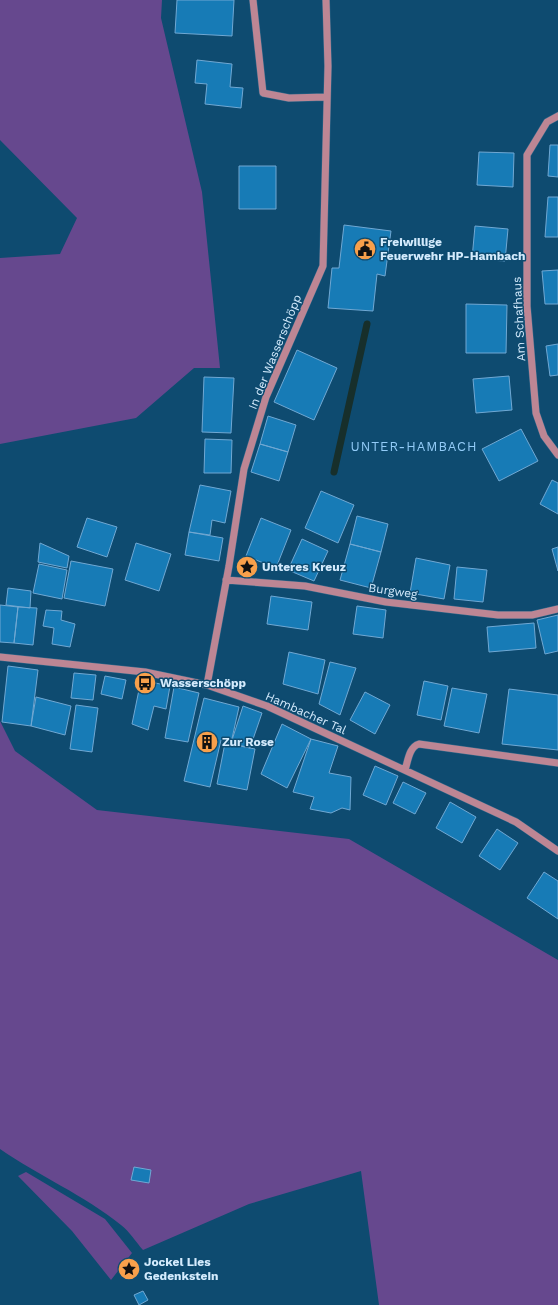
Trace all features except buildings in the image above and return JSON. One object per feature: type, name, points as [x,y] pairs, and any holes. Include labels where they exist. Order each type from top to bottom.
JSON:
[{"type":"street","points":[[254,0],[263,93],[289,98],[326,97]]},
{"type":"street","name":"In der Wasserschöpp","points":[[207,685],[244,469],[266,397],[323,266],[326,97],[328,66],[326,0]]},
{"type":"street","name":"Am Schafhaus","points":[[558,116],[547,122],[527,155],[527,306],[536,413],[544,436],[558,455]]},
{"type":"street","name":"Burgweg","points":[[226,580],[305,586],[386,602],[498,615],[532,615],[558,609]]},
{"type":"street","name":"Hambacher Tal","points":[[0,657],[145,672],[207,685],[267,706],[516,822],[558,851]]},
{"type":"street","points":[[405,770],[411,750],[415,745],[419,744],[558,763]]},
{"type":"shaded area","points":[[0,0],[162,0],[161,18],[202,192],[220,368],[194,368],[136,418],[0,444],[0,258],[60,254],[77,218],[0,140]]},
{"type":"shaded area","points":[[0,721],[15,751],[97,810],[349,839],[558,960],[558,1305],[379,1305],[361,1171],[249,1204],[143,1250],[124,1227],[107,1214],[0,1149]]},
{"type":"shaded area","points":[[26,1172],[105,1219],[132,1253],[111,1280],[72,1231],[18,1176]]},
{"type":"waterway","points":[[334,472],[367,324]]},
{"type":"place","name":"Freiwillige Feuerwehr HP-Hambach","points":[[365,249]]},
{"type":"place","name":"Unteres Kreuz","points":[[247,567]]},
{"type":"place","name":"Wasserschöpp","points":[[145,683]]},
{"type":"place","name":"Zur Rose","points":[[207,742]]},
{"type":"place","name":"Jockel Lies Gedenkstein","points":[[129,1269]]},
{"type":"district","name":"UNTER-HAMBACH","points":[[414,446]]}]
